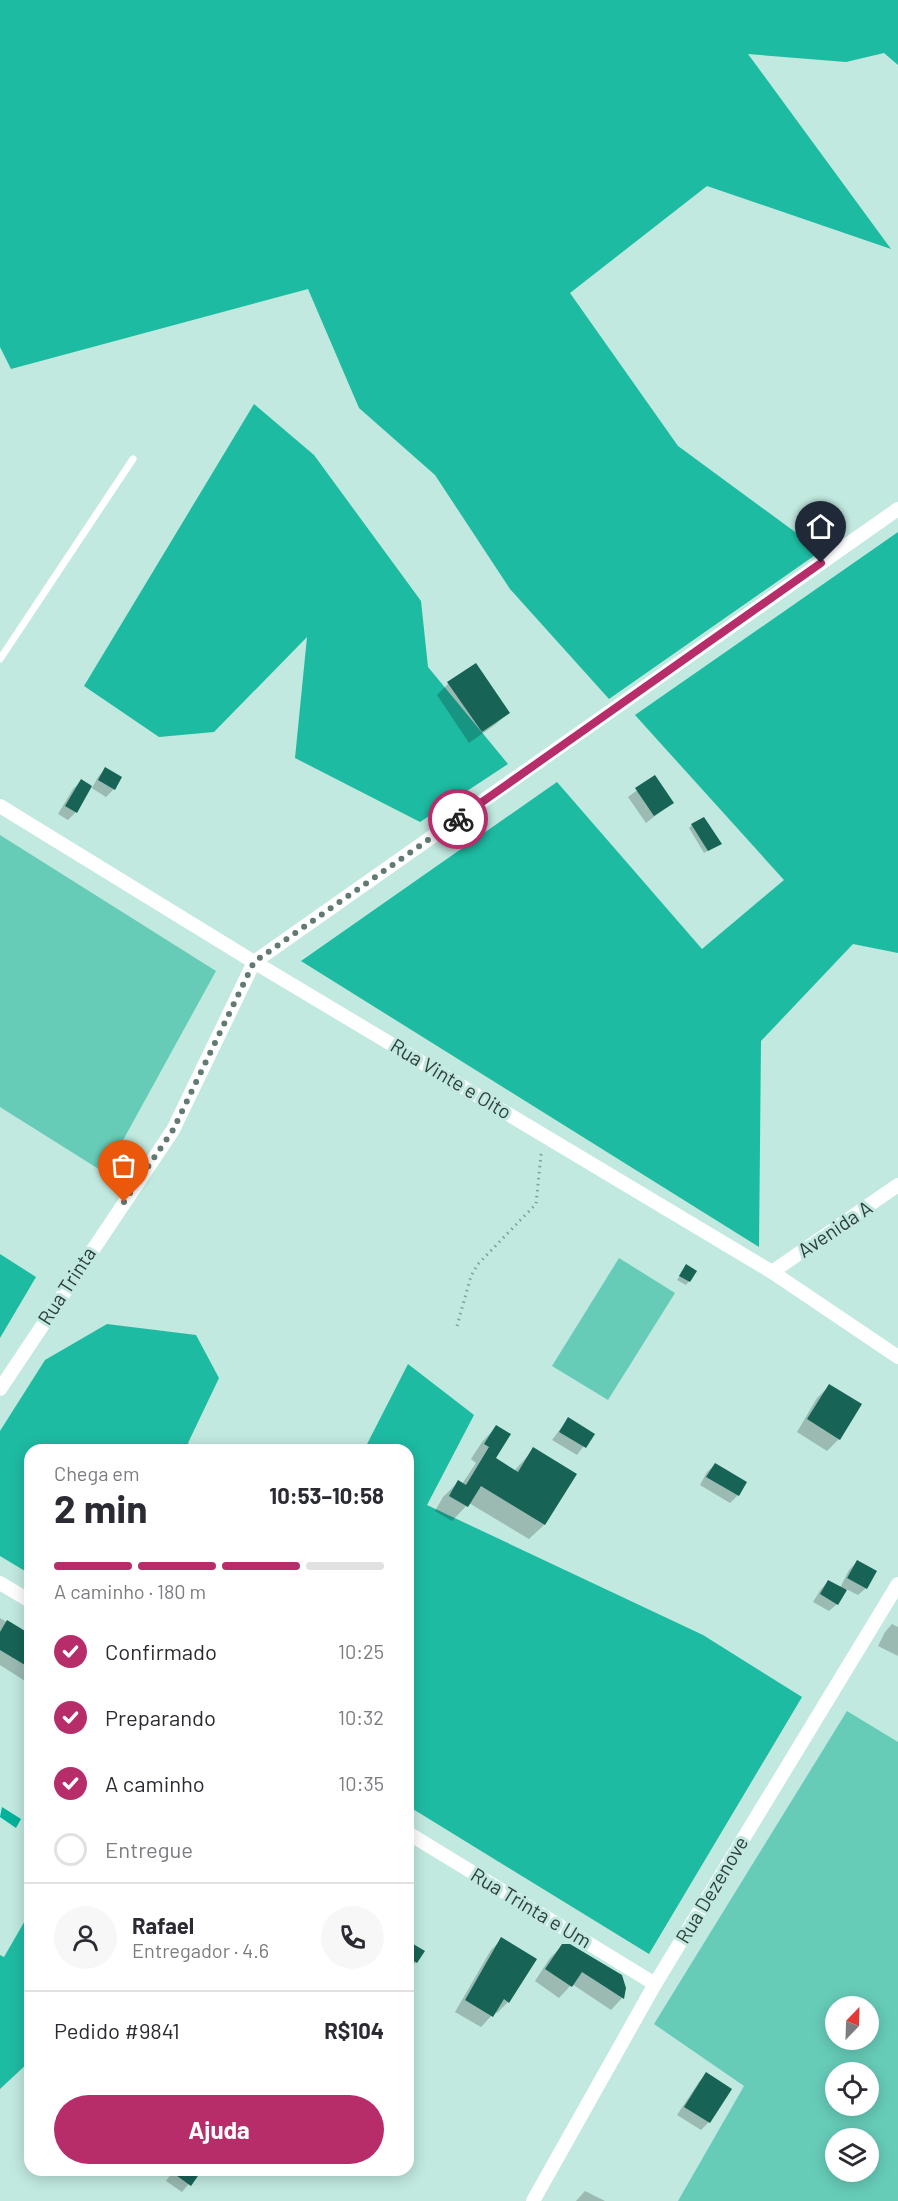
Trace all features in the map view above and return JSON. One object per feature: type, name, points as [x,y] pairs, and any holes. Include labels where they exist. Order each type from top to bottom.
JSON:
[{"type":"street","points":[[254,962],[898,509]]},
{"type":"street","name":"Rua Vinte e Oito","points":[[0,806],[254,962],[772,1272],[898,1357]]},
{"type":"street","name":"Rua Trinta","points":[[0,1389],[173,1130],[254,962]]},
{"type":"street","name":"Avenida A","points":[[772,1272],[898,1185]]},
{"type":"street","points":[[0,1583],[24,1597]]},
{"type":"street","name":"Rua Dezenove","points":[[533,2201],[655,1984],[898,1584]]},
{"type":"street","name":"Rua Trinta e Um","points":[[414,1837],[655,1984]]},
{"type":"lane","points":[[0,659],[133,459]]},
{"type":"path","points":[[457,1326],[471,1276],[478,1264],[536,1204],[541,1155],[552,1140]]},
{"type":"shaded area","points":[[0,0],[898,0],[898,65],[884,53],[846,62],[748,54],[891,249],[707,186],[570,293],[678,446],[821,551],[609,699],[510,589],[435,475],[359,408],[308,289],[11,369],[0,347]]},
{"type":"shaded area","points":[[254,404],[314,455],[421,601],[428,667],[508,764],[420,822],[295,758],[307,637],[214,732],[159,737],[84,686]]},
{"type":"shaded area","points":[[898,532],[898,953],[853,944],[761,1041],[759,1247],[301,961],[557,782],[702,949],[784,880],[635,715]]},
{"type":"shaded area","points":[[0,835],[216,971],[105,1173],[0,1107]]},
{"type":"shaded area","points":[[0,1254],[36,1277],[0,1338]]},
{"type":"shaded area","points":[[619,1258],[675,1293],[608,1400],[552,1366]]},
{"type":"shaded area","points":[[107,1324],[196,1335],[219,1378],[189,1444],[24,1444],[24,1570],[0,1556],[0,1431],[45,1360]]},
{"type":"shaded area","points":[[408,1364],[474,1415],[427,1505],[703,1635],[802,1697],[649,1954],[414,1810],[414,1444],[367,1444]]},
{"type":"shaded area","points":[[847,1711],[898,1742],[898,2201],[678,2201],[744,2086],[654,2024]]},
{"type":"shaded area","points":[[2,1807],[21,1819],[16,1828],[0,1817]]},
{"type":"shaded area","points":[[24,1922],[24,2067],[0,2089],[0,1955],[4,1957]]},
{"type":"building","points":[[476,663],[510,713],[482,732],[447,682]]},
{"type":"building","points":[[105,767],[122,777],[115,790],[98,780]]},
{"type":"building","points":[[655,775],[674,803],[654,816],[635,788]]},
{"type":"building","points":[[81,779],[92,786],[77,813],[65,806]]},
{"type":"building","points":[[704,817],[722,844],[708,851],[691,824]]},
{"type":"building","points":[[686,1264],[697,1271],[690,1282],[679,1276]]},
{"type":"building","points":[[829,1384],[862,1404],[840,1440],[807,1419]]},
{"type":"building","points":[[568,1417],[595,1434],[586,1448],[559,1432]]},
{"type":"building","points":[[496,1425],[511,1434],[496,1458],[518,1472],[533,1447],[577,1474],[545,1525],[481,1486],[468,1507],[449,1496],[458,1480],[466,1485],[489,1447],[496,1451],[484,1444]]},
{"type":"building","points":[[715,1463],[747,1482],[739,1496],[706,1477]]},
{"type":"building","points":[[857,1560],[877,1571],[867,1589],[847,1578]]},
{"type":"building","points":[[828,1580],[847,1590],[838,1605],[820,1594]]},
{"type":"building","points":[[7,1620],[24,1630],[24,1664],[0,1650],[0,1632]]},
{"type":"building","points":[[501,1937],[537,1959],[509,2003],[504,1999],[493,2017],[465,2000]]},
{"type":"building","points":[[562,1944],[570,1944],[622,1975],[626,1988],[624,1999],[582,1972],[572,1987],[545,1969]]},
{"type":"building","points":[[414,1945],[425,1951],[417,1963],[414,1961]]},
{"type":"building","points":[[706,2072],[732,2089],[710,2123],[684,2107]]},
{"type":"building","points":[[177,2176],[198,2176],[191,2186]]},
{"type":"way so far","points":[[124,1202],[173,1130],[254,962],[458,819]]},
{"type":"route","points":[[458,819],[821,563]]}]
